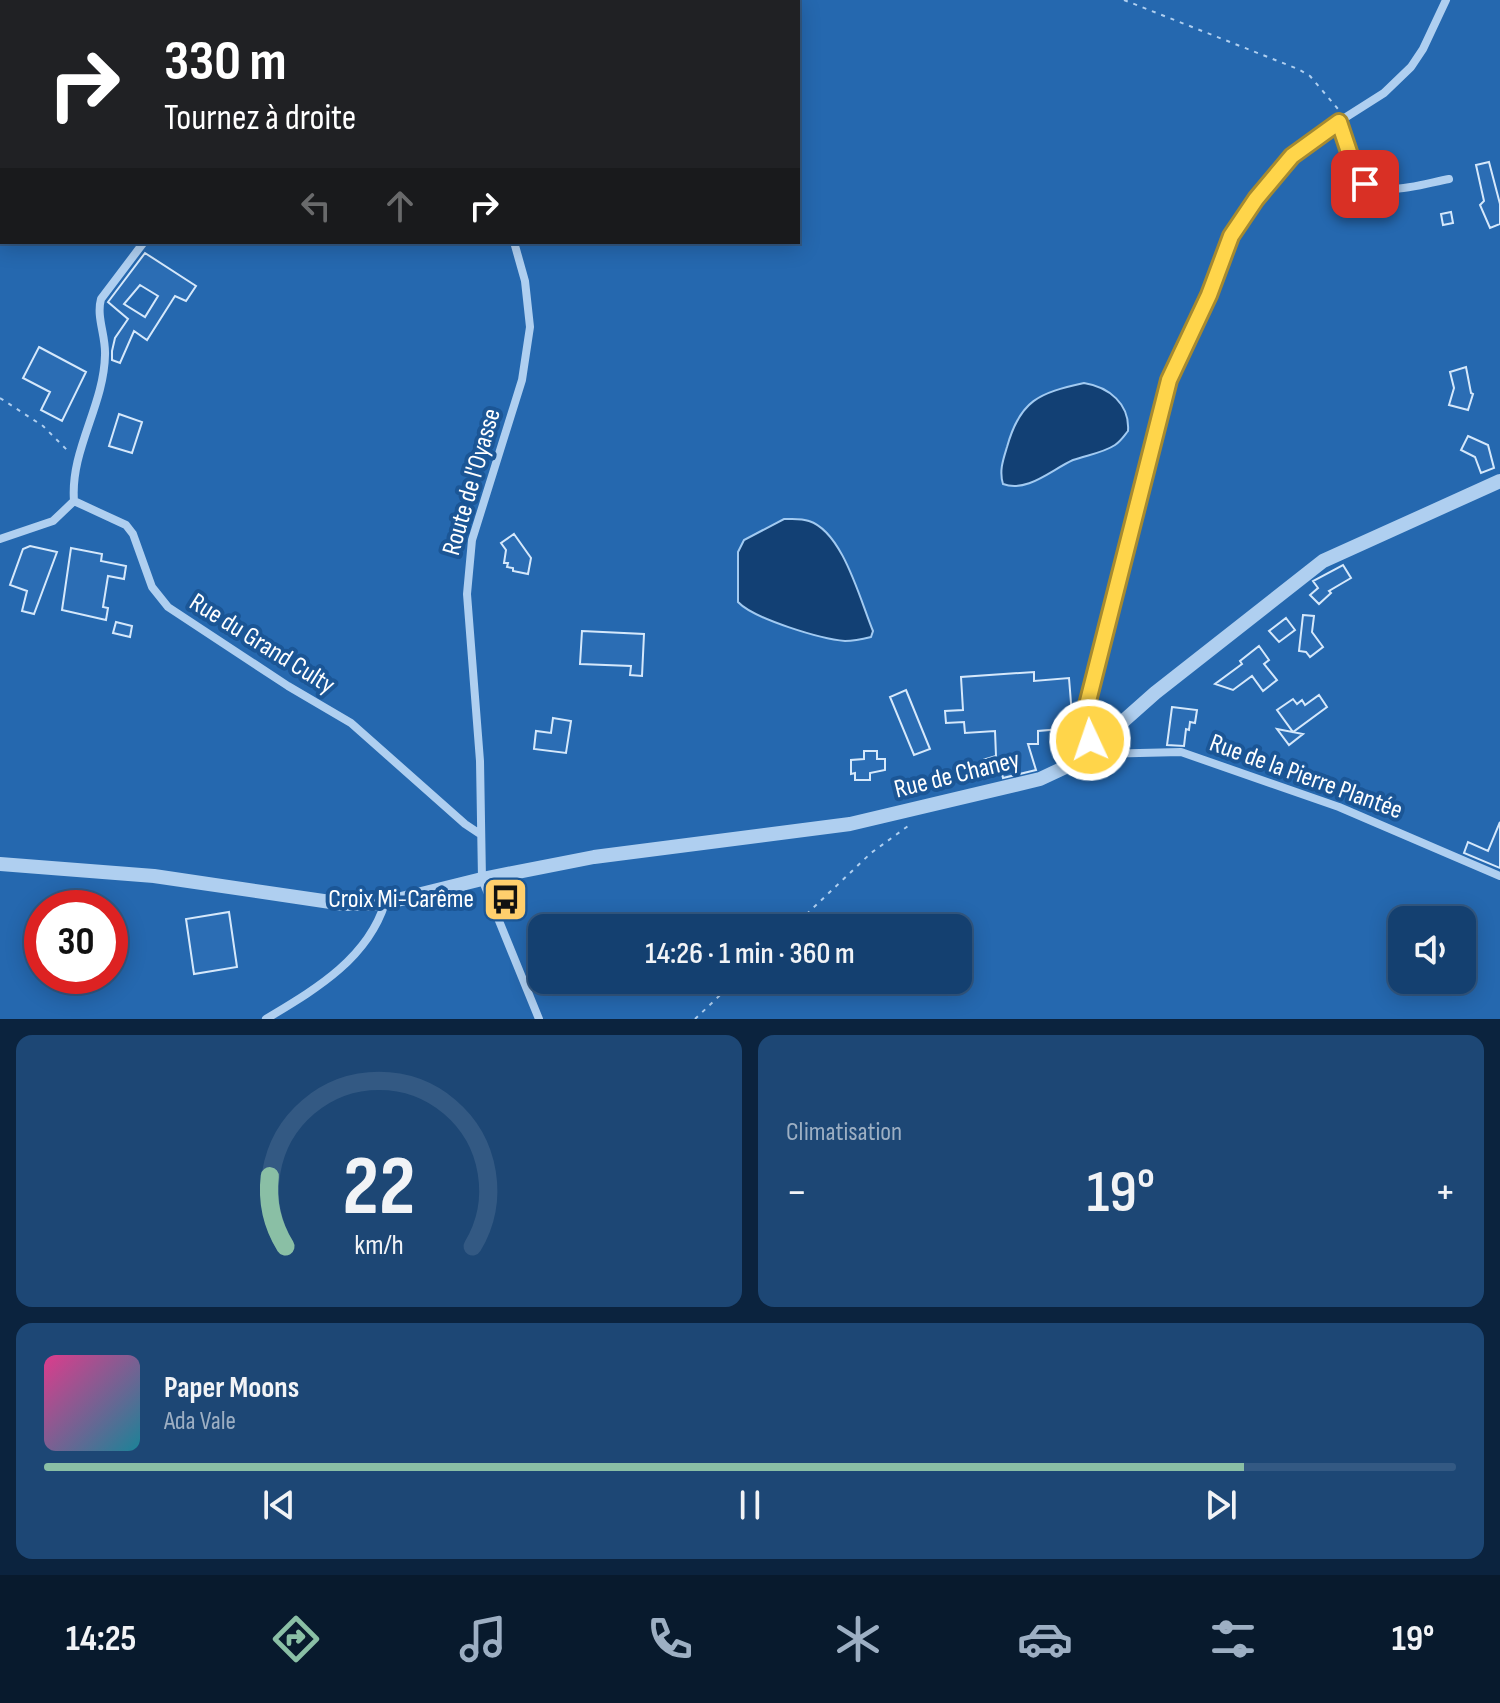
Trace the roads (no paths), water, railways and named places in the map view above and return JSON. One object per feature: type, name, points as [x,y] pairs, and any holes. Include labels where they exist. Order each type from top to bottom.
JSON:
[{"type":"street","points":[[1093,748],[1085,713],[1169,380],[1209,295],[1231,236],[1256,199],[1292,156],[1384,93],[1411,67],[1446,0]]},
{"type":"street","points":[[1339,122],[1355,170],[1365,184],[1380,189],[1449,179]]},
{"type":"street","points":[[0,539],[53,521],[74,501],[76,460],[92,413],[105,356],[99,308],[101,299],[142,244]]},
{"type":"street","name":"Route de l'Oyasse","points":[[515,244],[525,281],[530,327],[522,380],[472,540],[467,594],[480,761],[482,879],[539,1019]]},
{"type":"street","name":"Rue de Chaney","points":[[0,864],[154,876],[344,904],[385,903],[482,879],[594,857],[850,824],[1040,779],[1070,765],[1093,748],[1155,693],[1323,561],[1500,481]]},
{"type":"street","name":"Rue du Grand Culty","points":[[74,501],[126,525],[133,534],[152,587],[178,616],[351,723],[480,834]]},
{"type":"street","name":"Rue de la Pierre Plantée","points":[[1093,748],[1098,754],[1181,752],[1339,807],[1500,876]]},
{"type":"street","points":[[266,1019],[328,979],[355,957],[380,921],[385,903]]},
{"type":"place","name":"Croix Mi-Carême","points":[[505,899]]}]
